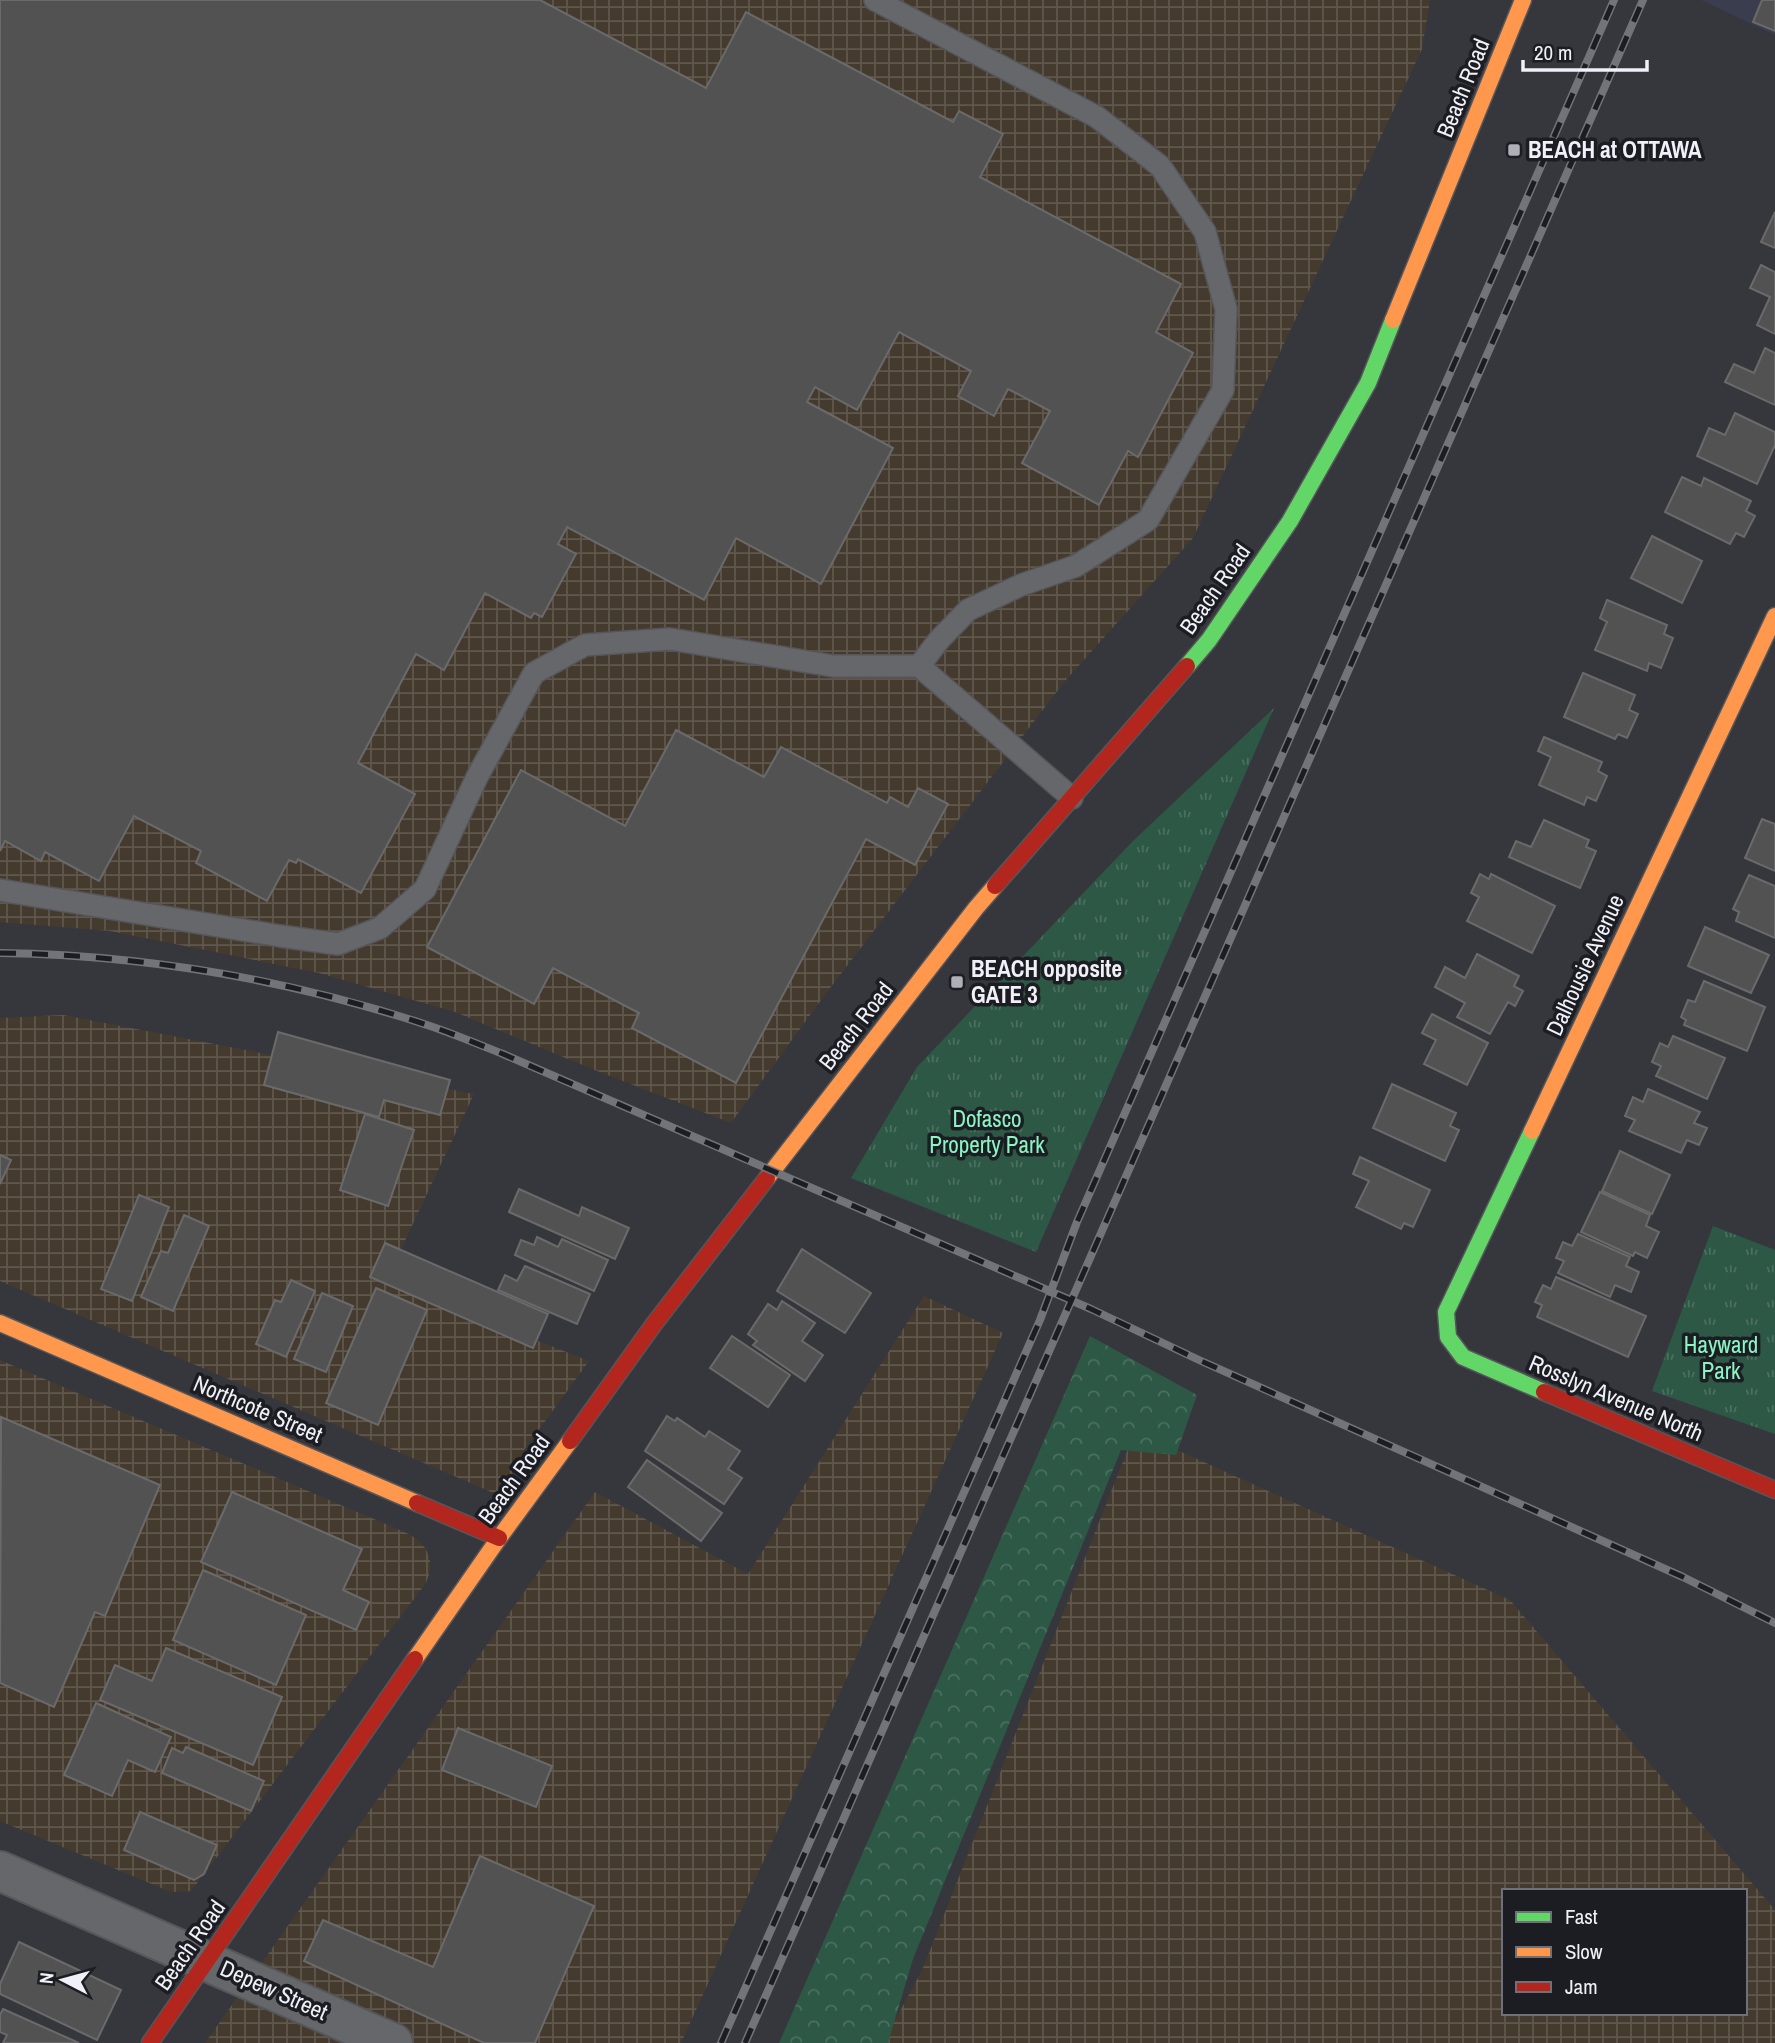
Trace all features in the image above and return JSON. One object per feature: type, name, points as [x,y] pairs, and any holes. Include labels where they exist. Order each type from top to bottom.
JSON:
[{"type":"street","name":"Beach Road","points":[[150,2043],[499,1538],[654,1324],[976,908],[1209,640],[1290,521],[1368,383],[1523,0]]},
{"type":"street","name":"Dalhousie Avenue","points":[[1448,1336],[1446,1312],[1775,616]]},
{"type":"street","name":"Northcote Street","points":[[0,1323],[499,1538]]},
{"type":"street","name":"Rosslyn Avenue North","points":[[1448,1336],[1463,1357],[1775,1490]]},
{"type":"street","name":"Depew Street","points":[[0,1871],[393,2043]]},
{"type":"lane","points":[[875,0],[1097,117],[1160,166],[1205,232],[1226,309],[1223,390],[1148,520],[1076,566],[1021,585],[968,611],[939,640],[919,666]]},
{"type":"lane","points":[[0,890],[338,944],[380,928],[425,889],[477,777],[534,673],[585,645],[670,639],[833,666],[919,666],[1072,798]]},
{"type":"shaded area","points":[[0,0],[1430,0],[1422,49],[1193,538],[1065,681],[827,992],[731,1123],[455,1012],[319,973],[110,931],[0,922]]},
{"type":"shaded area","points":[[1701,0],[1775,0],[1775,35]]},
{"type":"shaded area","points":[[63,1015],[474,1094],[386,1281],[589,1361],[524,1450],[503,1497],[0,1281],[0,1018]]},
{"type":"shaded area","points":[[924,1296],[1003,1333],[681,2043],[205,2043],[595,1492],[748,1574]]},
{"type":"shaded area","points":[[0,1360],[409,1534],[426,1549],[430,1560],[426,1583],[191,1891],[171,1892],[0,1821]]},
{"type":"shaded area","points":[[1135,1431],[1510,1600],[1775,1910],[1775,2043],[883,2043],[923,1968]]},
{"type":"green space","name":"Dofasco Property Park","points":[[1274,708],[1036,1252],[851,1178],[917,1067],[1133,841]]},
{"type":"green space","name":"Hayward Park","points":[[1713,1226],[1775,1250],[1775,1434],[1652,1391]]},
{"type":"green space","points":[[1090,1336],[1197,1395],[1176,1455],[1121,1450],[913,1959],[888,2043],[779,2043]]},
{"type":"building","points":[[0,0],[540,0],[706,88],[746,12],[953,122],[959,111],[1003,134],[980,177],[1181,284],[1156,332],[1193,353],[1138,457],[1128,451],[1099,505],[1022,463],[1050,411],[1008,389],[994,416],[958,396],[971,371],[899,332],[857,410],[815,387],[807,402],[893,448],[821,584],[736,538],[704,600],[567,527],[558,544],[576,554],[542,617],[534,613],[531,618],[485,593],[444,670],[416,654],[358,763],[415,794],[361,893],[298,859],[296,863],[289,860],[267,901],[196,863],[201,851],[134,816],[99,881],[45,852],[41,861],[5,841],[0,851]]},
{"type":"building","points":[[1762,0],[1775,0],[1775,31],[1753,22]]},
{"type":"building","points":[[1775,212],[1775,248],[1761,242]]},
{"type":"building","points":[[1761,265],[1775,272],[1775,334],[1757,325],[1770,297],[1750,288]]},
{"type":"building","points":[[1765,348],[1775,353],[1775,405],[1725,382],[1734,364],[1754,373]]},
{"type":"building","points":[[1735,413],[1775,432],[1775,445],[1757,484],[1697,456],[1709,428],[1725,435]]},
{"type":"building","points":[[1682,477],[1701,486],[1704,478],[1751,501],[1746,511],[1755,516],[1744,537],[1736,533],[1730,544],[1665,512]]},
{"type":"building","points":[[1652,536],[1702,561],[1682,603],[1631,578]]},
{"type":"building","points":[[1607,600],[1667,625],[1664,634],[1673,638],[1661,668],[1649,663],[1647,671],[1595,650],[1607,622],[1600,618]]},
{"type":"building","points":[[1583,673],[1635,695],[1629,710],[1638,714],[1627,738],[1618,734],[1615,739],[1564,717]]},
{"type":"building","points":[[676,730],[764,777],[781,747],[887,803],[890,797],[908,807],[918,788],[948,804],[915,865],[866,839],[736,1083],[632,1028],[639,1013],[553,968],[534,1004],[427,947],[521,770],[625,826]]},
{"type":"building","points":[[1544,737],[1602,762],[1598,771],[1607,776],[1596,801],[1587,797],[1584,805],[1539,785],[1551,757],[1538,751]]},
{"type":"building","points":[[1762,819],[1775,824],[1775,871],[1745,858]]},
{"type":"building","points":[[1544,820],[1589,840],[1586,847],[1596,851],[1580,888],[1509,857],[1516,841],[1531,847]]},
{"type":"building","points":[[1480,874],[1489,879],[1491,874],[1555,906],[1532,953],[1467,921],[1479,897],[1471,893]]},
{"type":"building","points":[[1749,875],[1775,886],[1775,938],[1736,921],[1739,912],[1733,909]]},
{"type":"building","points":[[1705,927],[1769,955],[1751,993],[1688,966]]},
{"type":"building","points":[[1477,954],[1519,976],[1514,986],[1523,991],[1515,1006],[1508,1002],[1490,1034],[1457,1017],[1465,1003],[1435,987],[1445,967],[1465,978]]},
{"type":"building","points":[[1704,981],[1765,1007],[1747,1051],[1684,1025],[1686,1020],[1681,1017],[1688,1000],[1695,1002]]},
{"type":"building","points":[[1432,1014],[1488,1043],[1467,1085],[1424,1064],[1436,1040],[1422,1033]]},
{"type":"building","points":[[278,1032],[450,1080],[440,1115],[384,1100],[379,1117],[264,1085]]},
{"type":"building","points":[[1673,1036],[1725,1058],[1707,1099],[1656,1076],[1661,1066],[1652,1062],[1660,1043],[1668,1047]]},
{"type":"building","points":[[1392,1084],[1456,1113],[1450,1126],[1459,1130],[1445,1161],[1373,1128]]},
{"type":"building","points":[[1648,1089],[1700,1112],[1694,1123],[1707,1128],[1699,1145],[1687,1140],[1681,1153],[1629,1131],[1635,1120],[1625,1116],[1633,1097],[1643,1102]]},
{"type":"building","points":[[365,1114],[414,1130],[388,1206],[340,1190]]},
{"type":"building","points":[[1620,1151],[1670,1175],[1652,1214],[1602,1191]]},
{"type":"building","points":[[0,1155],[11,1160],[0,1184]]},
{"type":"building","points":[[1360,1157],[1430,1190],[1413,1227],[1404,1223],[1401,1229],[1356,1207],[1369,1181],[1353,1174]]},
{"type":"building","points":[[519,1189],[579,1216],[582,1207],[629,1228],[615,1259],[509,1212]]},
{"type":"building","points":[[1600,1192],[1650,1215],[1646,1226],[1659,1232],[1647,1258],[1635,1252],[1633,1256],[1581,1232]]},
{"type":"building","points":[[139,1195],[169,1207],[132,1301],[101,1289]]},
{"type":"building","points":[[184,1215],[209,1226],[173,1311],[141,1297],[161,1251],[168,1253]]},
{"type":"building","points":[[1578,1234],[1630,1257],[1626,1266],[1639,1272],[1631,1292],[1615,1285],[1610,1297],[1558,1273],[1564,1261],[1556,1258],[1563,1242],[1572,1246]]},
{"type":"building","points":[[537,1237],[558,1247],[562,1239],[608,1260],[594,1291],[515,1255],[521,1240],[534,1245]]},
{"type":"building","points":[[385,1243],[548,1314],[533,1348],[370,1277]]},
{"type":"building","points":[[802,1249],[871,1293],[845,1333],[777,1291]]},
{"type":"building","points":[[525,1266],[590,1294],[577,1324],[498,1290],[505,1275],[517,1281]]},
{"type":"building","points":[[1556,1277],[1646,1316],[1628,1357],[1537,1317],[1542,1305],[1535,1302],[1543,1285],[1551,1289]]},
{"type":"building","points":[[291,1280],[315,1291],[286,1357],[256,1344],[275,1300],[281,1302]]},
{"type":"building","points":[[376,1288],[427,1310],[378,1425],[326,1403]]},
{"type":"building","points":[[322,1293],[353,1306],[326,1372],[294,1359]]},
{"type":"building","points":[[782,1301],[815,1323],[802,1341],[823,1355],[805,1381],[753,1345],[757,1341],[748,1334],[768,1304],[777,1310]]},
{"type":"building","points":[[732,1336],[790,1375],[768,1407],[710,1368]]},
{"type":"building","points":[[667,1416],[675,1421],[677,1418],[705,1437],[709,1431],[740,1451],[728,1469],[742,1478],[724,1504],[645,1451]]},
{"type":"building","points":[[1,1417],[160,1485],[105,1616],[95,1612],[54,1707],[0,1683]]},
{"type":"building","points":[[647,1460],[722,1513],[701,1541],[628,1487]]},
{"type":"building","points":[[232,1492],[362,1549],[343,1590],[369,1602],[356,1630],[201,1562]]},
{"type":"building","points":[[203,1570],[306,1615],[276,1685],[173,1640]]},
{"type":"building","points":[[166,1648],[282,1697],[253,1765],[100,1700],[115,1665],[152,1681]]},
{"type":"building","points":[[96,1703],[171,1737],[155,1772],[128,1760],[112,1796],[64,1775]]},
{"type":"building","points":[[458,1728],[552,1766],[536,1807],[442,1770]]},
{"type":"building","points":[[186,1747],[264,1781],[251,1811],[162,1773],[172,1748],[183,1753]]},
{"type":"building","points":[[140,1812],[217,1845],[204,1874],[194,1880],[124,1850]]},
{"type":"building","points":[[480,1856],[594,1906],[535,2043],[484,2043],[304,1961],[323,1920],[433,1967]]},
{"type":"building","points":[[19,1942],[121,1990],[97,2040],[0,1994],[0,1984]]},
{"type":"building","points":[[3,2009],[79,2043],[3,2043],[7,2035],[0,2032],[0,2015]]},
{"type":"railway","points":[[721,2043],[1040,1320],[1077,1222],[1614,0]]},
{"type":"railway","points":[[745,2043],[1643,0]]},
{"type":"railway","points":[[0,953],[107,958],[264,981],[367,1006],[450,1033],[1091,1309],[1683,1577],[1775,1623]]},
{"type":"traffic: fast","points":[[1187,666],[1209,640],[1290,521],[1368,383],[1393,320]]},
{"type":"traffic: fast","points":[[1532,1131],[1446,1312],[1448,1337],[1463,1357],[1544,1392]]},
{"type":"traffic: slow","points":[[1393,320],[1523,0]]},
{"type":"traffic: slow","points":[[1532,1131],[1775,616]]},
{"type":"traffic: slow","points":[[767,1178],[995,886]]},
{"type":"traffic: slow","points":[[0,1323],[417,1503]]},
{"type":"traffic: slow","points":[[415,1659],[570,1441]]},
{"type":"traffic: jam","points":[[995,886],[1187,666]]},
{"type":"traffic: jam","points":[[570,1441],[654,1324],[767,1178]]},
{"type":"traffic: jam","points":[[1544,1392],[1775,1490]]},
{"type":"traffic: jam","points":[[417,1503],[499,1538]]},
{"type":"traffic: jam","points":[[150,2043],[415,1659]]},
{"type":"place","name":"BEACH at OTTAWA","points":[[1514,150]]},
{"type":"place","name":"BEACH opposite GATE 3","points":[[957,982]]}]
